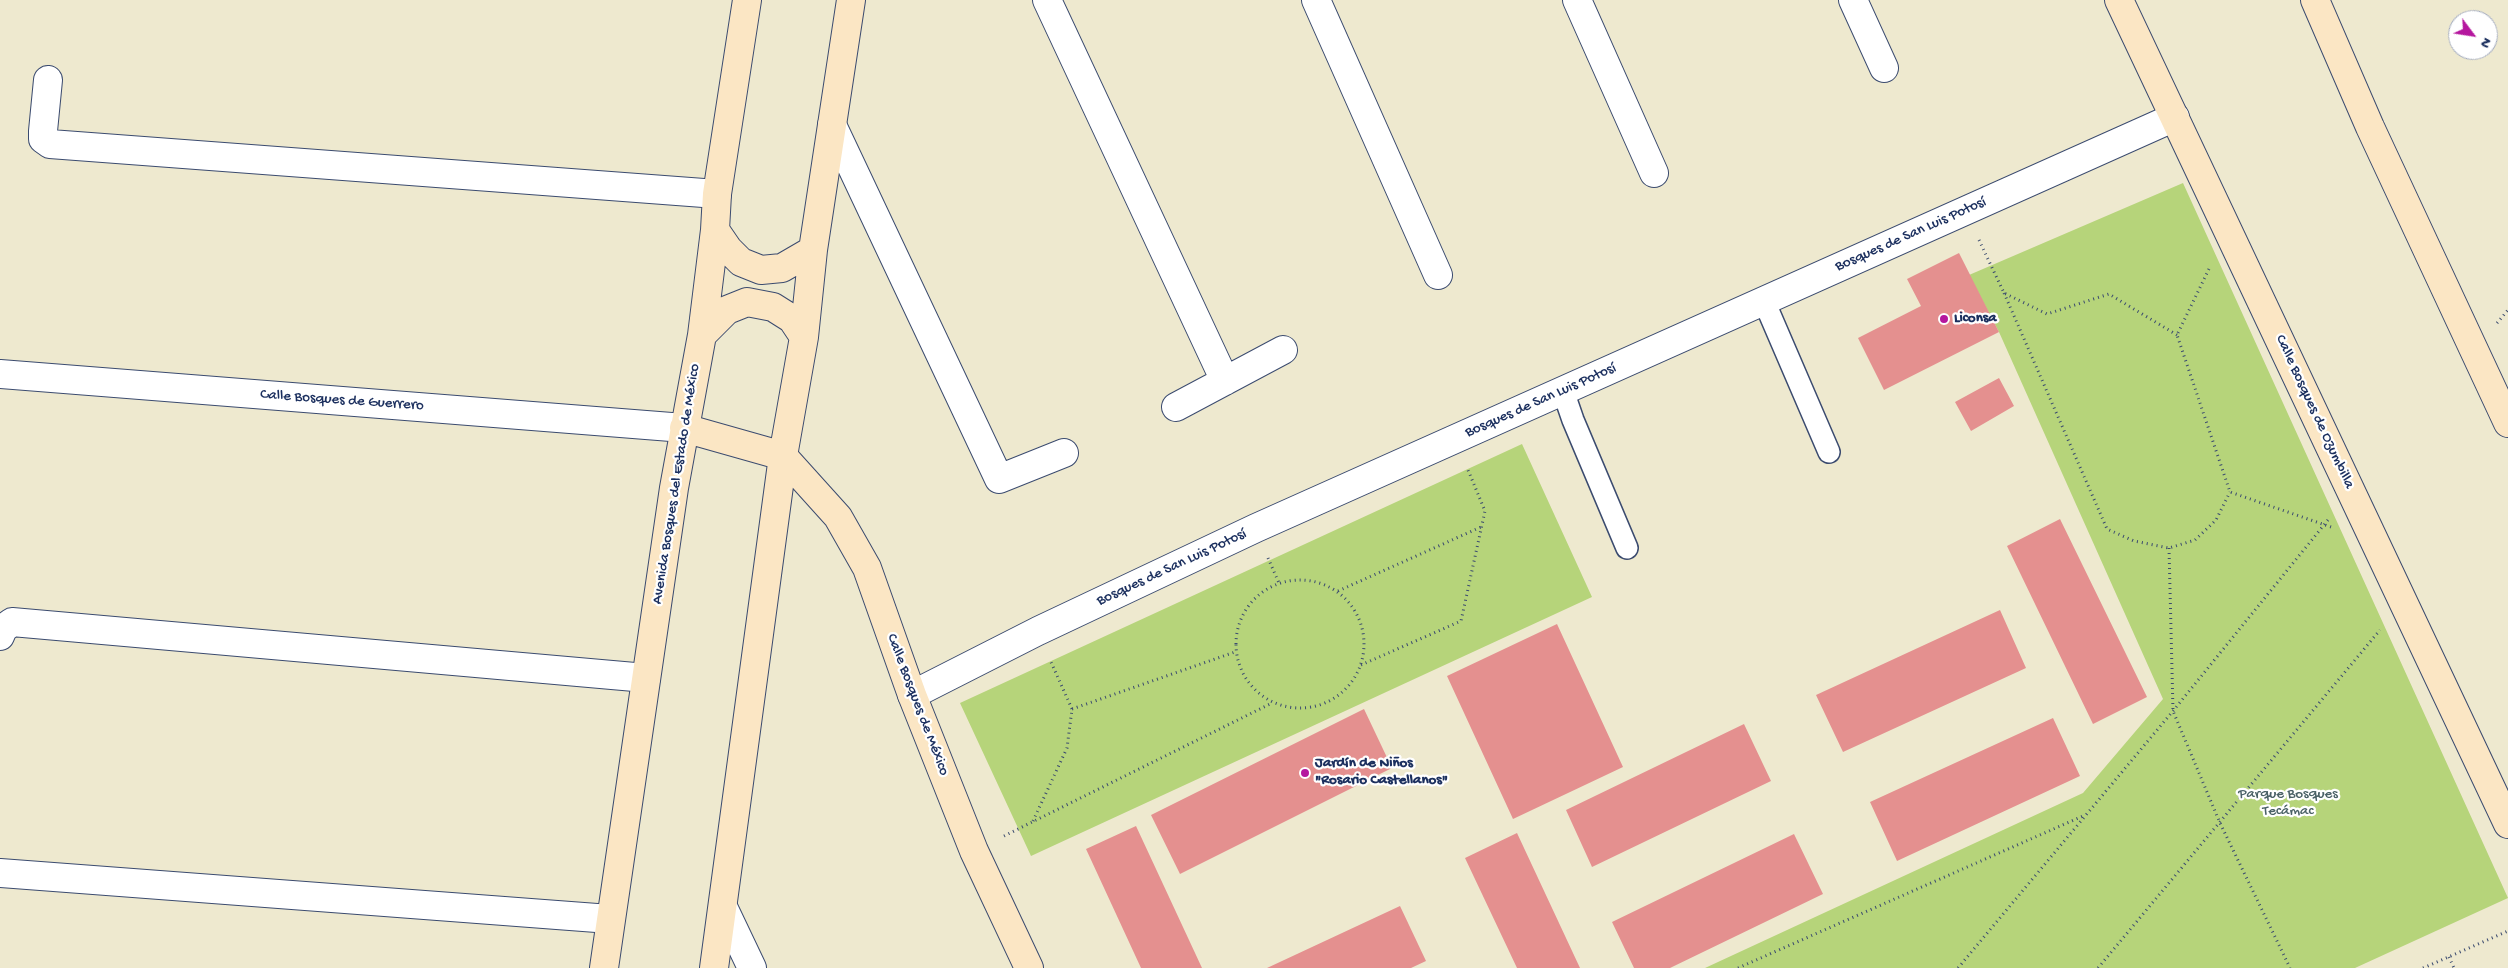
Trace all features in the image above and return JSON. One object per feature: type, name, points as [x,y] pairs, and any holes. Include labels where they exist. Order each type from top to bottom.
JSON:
[{"type":"street","name":"Avenida Bosques del Estado de México","points":[[604,968],[684,428],[702,335],[715,230],[717,194],[747,0]]},
{"type":"street","points":[[714,968],[783,456],[804,338],[813,250],[852,0]]},
{"type":"street","points":[[1047,0],[1226,381]]},
{"type":"street","points":[[1316,0],[1438,275]]},
{"type":"street","points":[[1577,0],[1654,173]]},
{"type":"street","points":[[1853,0],[1884,68]]},
{"type":"street","name":"Calle Bosques de Ozumbilla","points":[[2119,0],[2352,490],[2508,824]]},
{"type":"street","points":[[2315,0],[2370,127],[2508,423]]},
{"type":"street","points":[[48,80],[43,131],[44,139],[50,144],[717,194]]},
{"type":"street","name":"Bosques de San Luis Potosí","points":[[912,695],[1038,631],[1256,528],[2175,117]]},
{"type":"street","points":[[832,124],[999,479],[1064,453]]},
{"type":"street","points":[[715,230],[728,250],[741,262],[761,270],[782,268],[813,250]]},
{"type":"street","points":[[702,335],[727,310],[747,302],[772,307],[792,319],[804,338]]},
{"type":"street","points":[[1176,407],[1283,350]]},
{"type":"street","name":"Calle Bosques de Guerrero","points":[[0,374],[684,428]]},
{"type":"street","points":[[684,428],[783,456]]},
{"type":"street","name":"Calle Bosques de México","points":[[783,456],[838,517],[867,568],[912,695],[974,850],[1029,968]]},
{"type":"street","points":[[0,636],[3,629],[12,622],[646,678]]},
{"type":"street","points":[[0,873],[610,919]]},
{"type":"street","points":[[723,907],[752,968]]},
{"type":"lane","points":[[1764,301],[1829,452]]},
{"type":"lane","points":[[1563,391],[1573,420],[1628,548]]},
{"type":"path","points":[[1965,211],[2004,293],[2107,529],[2134,541],[2170,548],[2196,540],[2216,520],[2230,492],[2178,335],[2109,294],[2047,314],[2004,293]]},
{"type":"path","points":[[2178,335],[2228,229]]},
{"type":"path","points":[[1360,665],[1461,621],[1484,511],[1455,439]]},
{"type":"path","points":[[1958,968],[2084,815],[2173,711],[2352,490]]},
{"type":"path","points":[[2230,492],[2377,543]]},
{"type":"path","points":[[1338,591],[1482,527]]},
{"type":"path","points":[[2170,548],[2173,711],[2220,823],[2290,968]]},
{"type":"path","points":[[1298,579],[1319,582],[1338,591],[1352,606],[1361,624],[1364,645],[1360,665],[1350,684],[1335,698],[1315,707],[1294,708],[1272,703],[1254,690],[1241,673],[1235,652],[1237,630],[1244,610],[1259,593],[1278,582],[1298,579]]},
{"type":"path","points":[[2098,968],[2404,601]]},
{"type":"path","points":[[1032,821],[1066,748],[1072,710],[1038,631]]},
{"type":"path","points":[[1072,710],[1235,652]]},
{"type":"path","points":[[974,850],[1272,703]]},
{"type":"path","points":[[1741,967],[2084,815]]},
{"type":"path","points":[[2423,968],[2508,930]]},
{"type":"path","points":[[2449,957],[2454,968]]},
{"type":"green space","name":"Parque Bosques Tecámac","points":[[2183,183],[2508,898],[2355,968],[1705,968],[2083,793],[2163,699],[1999,332],[1969,275]]},
{"type":"green space","points":[[1522,444],[1592,597],[1031,856],[960,703]]},
{"type":"building","name":"Liconsa","points":[[1959,253],[1999,332],[1884,390],[1858,338],[1921,306],[1907,279]]},
{"type":"building","points":[[1999,378],[2014,406],[1971,431],[1955,402]]},
{"type":"building","points":[[2060,519],[2147,697],[2093,724],[2007,546]]},
{"type":"building","points":[[2000,610],[2026,668],[1843,752],[1816,695]]},
{"type":"building","points":[[1557,624],[1623,767],[1513,819],[1447,676]]},
{"type":"building","points":[[1364,709],[1392,768],[1180,874],[1151,815]]},
{"type":"building","points":[[2053,718],[2080,776],[1897,861],[1870,802]]},
{"type":"building","points":[[1744,724],[1771,781],[1592,867],[1566,810]]},
{"type":"building","points":[[1136,826],[1202,968],[1141,968],[1086,849]]},
{"type":"building","points":[[1517,833],[1580,968],[1517,968],[1465,858]]},
{"type":"building","points":[[1794,834],[1823,894],[1670,968],[1634,968],[1612,922]]},
{"type":"building","points":[[1400,906],[1426,961],[1411,968],[1267,968]]},
{"type":"place","name":"Liconsa","points":[[1944,319]]},
{"type":"place","name":"Jardín de Niños \"Rosario Castellanos\"","points":[[1305,773]]}]
